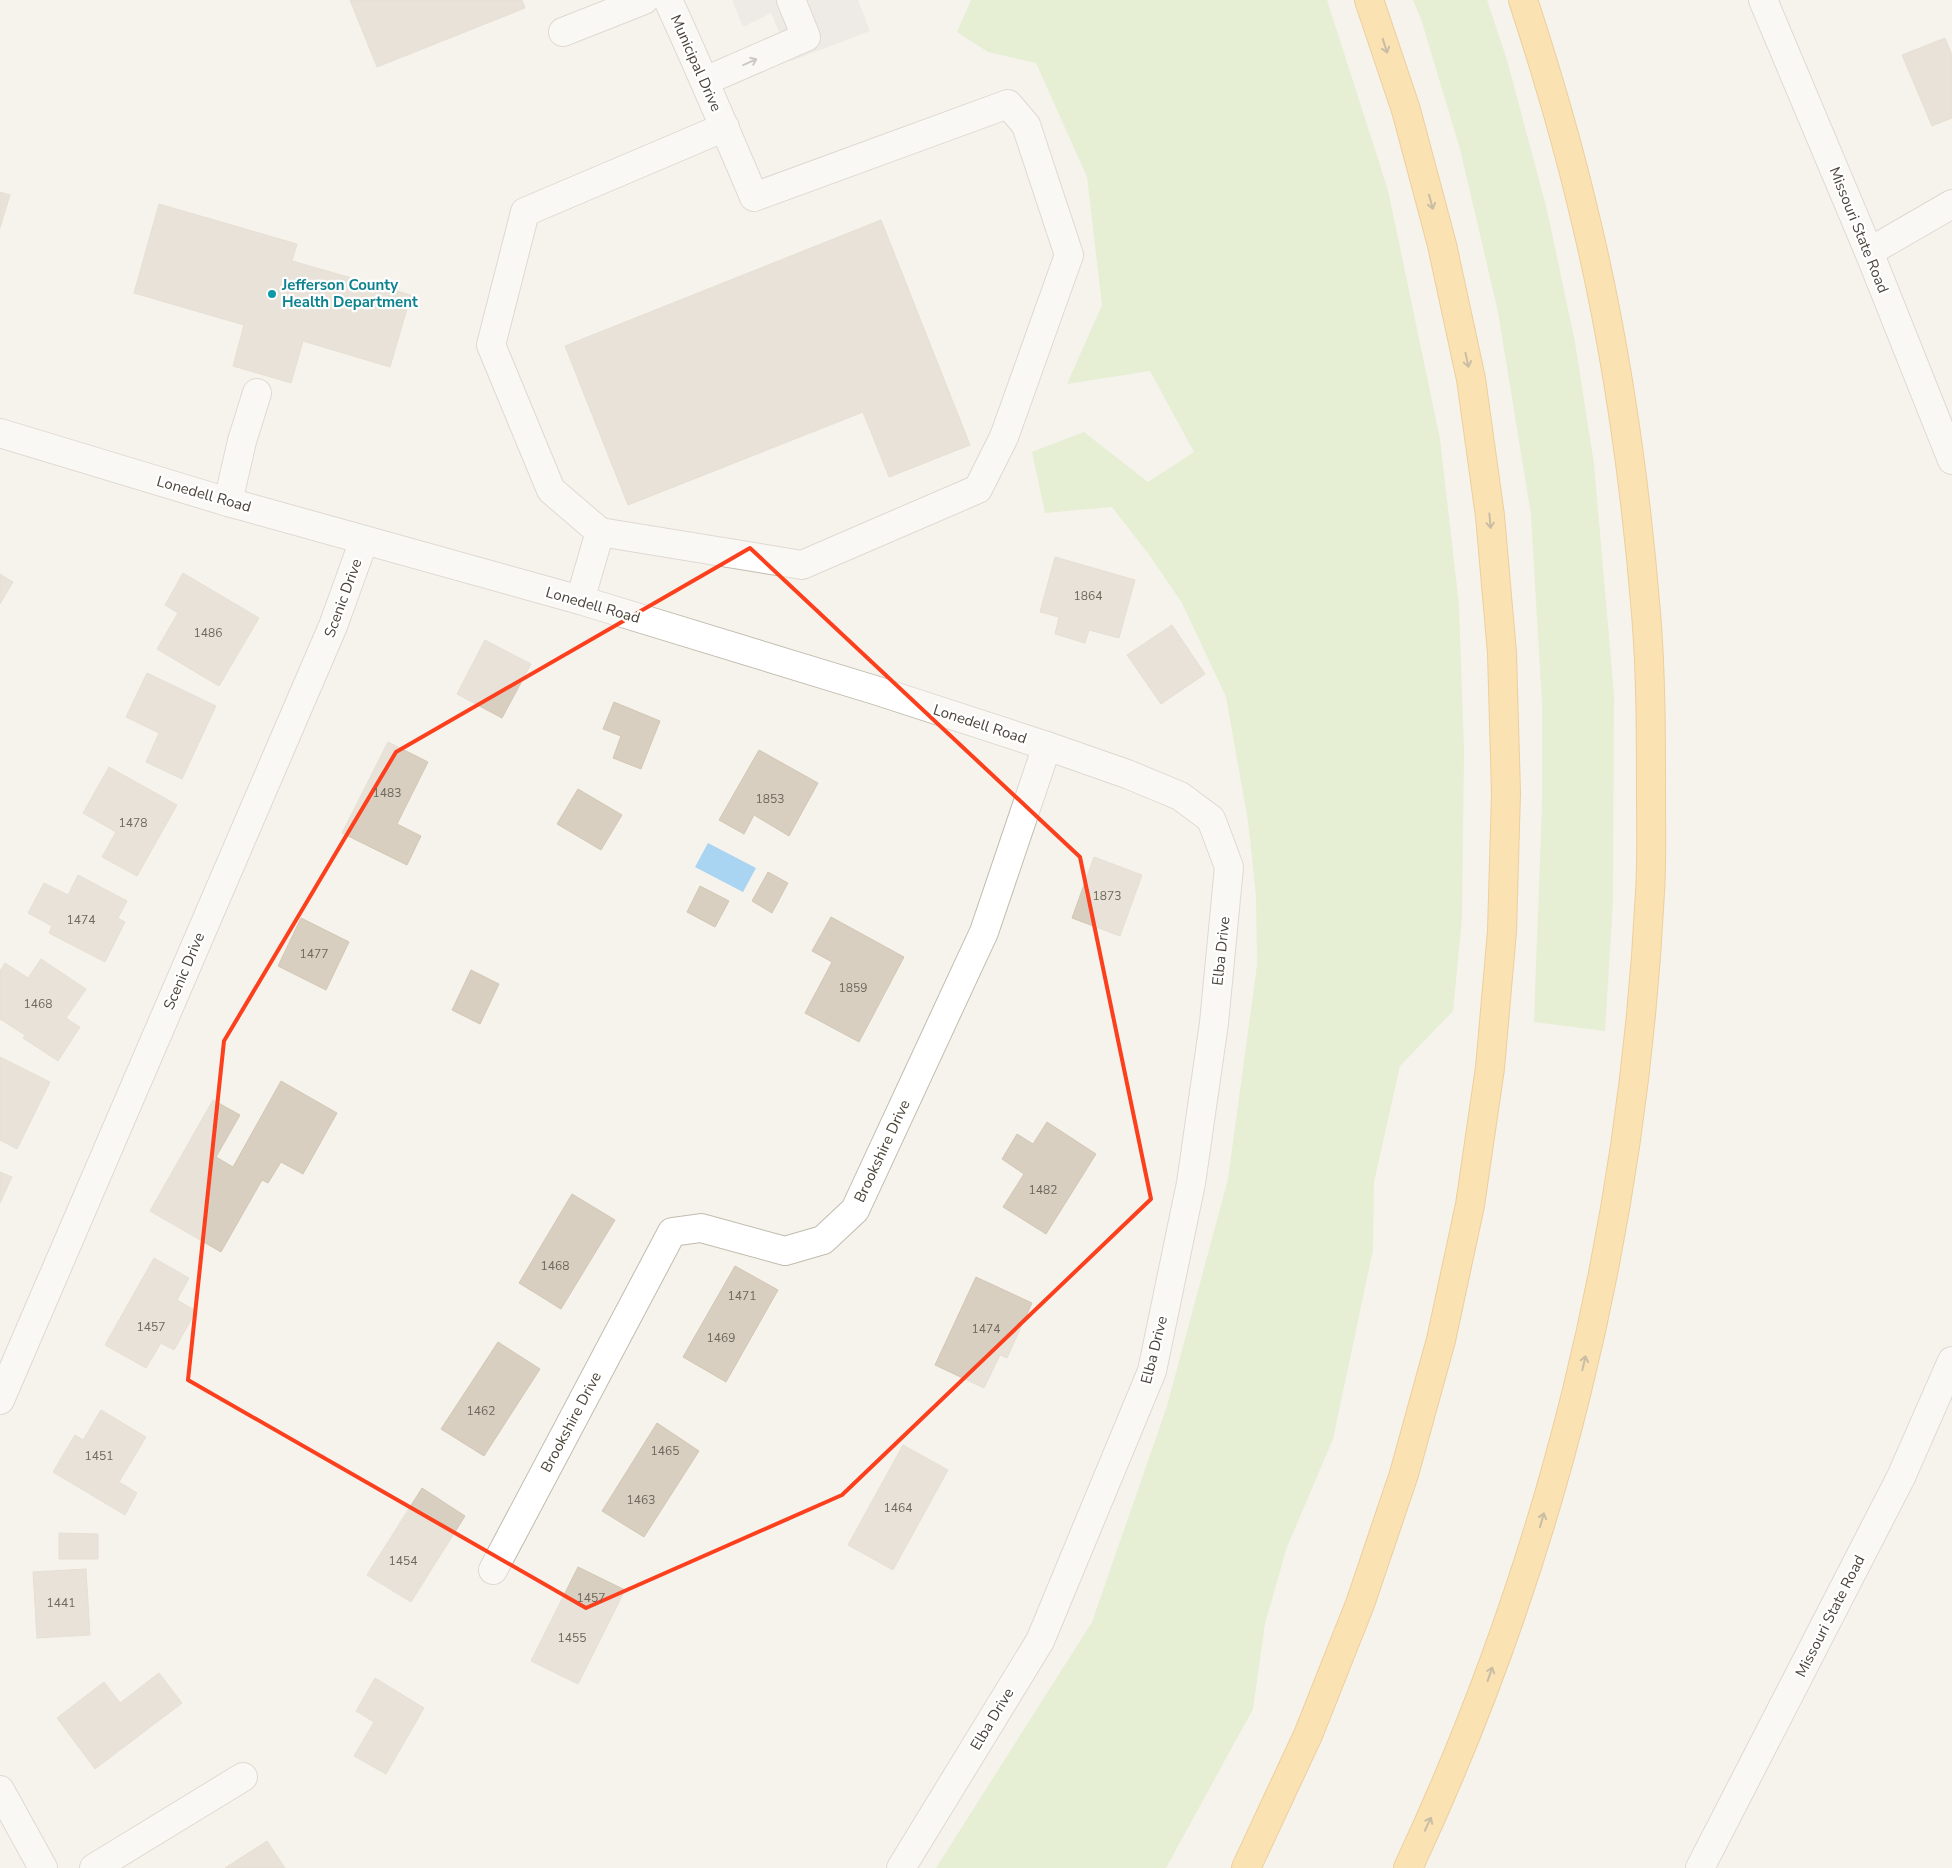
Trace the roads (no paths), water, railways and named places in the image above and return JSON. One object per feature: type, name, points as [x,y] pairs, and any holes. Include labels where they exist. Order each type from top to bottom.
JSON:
[{"type":"highway","points":[[1246,1868],[1308,1735],[1360,1604],[1404,1474],[1440,1340],[1470,1205],[1490,1068],[1502,931],[1506,793],[1502,653],[1490,516],[1470,379],[1442,245],[1406,110],[1369,0]]},
{"type":"highway","points":[[1408,1868],[1434,1811],[1484,1690],[1531,1557],[1569,1426],[1600,1295],[1624,1159],[1641,1026],[1651,888],[1651,754],[1646,617],[1633,483],[1613,350],[1584,214],[1550,82],[1523,0]]},
{"type":"street","points":[[563,32],[644,0]]},
{"type":"street","name":"Municipal Drive","points":[[600,532],[802,565],[978,489],[1004,437],[1069,255],[1026,125],[1008,104],[754,197],[705,81],[668,0]]},
{"type":"street","points":[[705,81],[806,37],[791,0]]},
{"type":"street","name":"Missouri State Road","points":[[1762,0],[1868,252],[1952,460]]},
{"type":"street","points":[[580,600],[600,532],[551,490],[491,344],[525,212],[725,127]]},
{"type":"street","points":[[1868,252],[1952,204]]},
{"type":"street","points":[[228,502],[242,441],[257,393]]},
{"type":"street","name":"Lonedell Road","points":[[0,433],[228,502],[580,600],[747,650],[1047,746],[1127,774],[1180,796]]},
{"type":"street","name":"Scenic Drive","points":[[0,1400],[322,653],[364,540]]},
{"type":"street","name":"Brookshire Drive","points":[[493,1570],[672,1232],[701,1228],[785,1251],[823,1240],[855,1210],[984,932],[1047,746]]},
{"type":"street","name":"Elba Drive","points":[[901,1868],[1040,1641],[1152,1371],[1191,1183],[1214,1023],[1229,867],[1212,819],[1180,796]]},
{"type":"street","name":"Missouri State Road","points":[[1700,1868],[1900,1477],[1952,1361]]},
{"type":"street","points":[[94,1868],[243,1777]]},
{"type":"street","points":[[0,1790],[43,1868]]},
{"type":"water","points":[[708,843],[756,868],[743,892],[695,867]]},
{"type":"place","name":"Jefferson County Health Department","points":[[272,294]]}]
